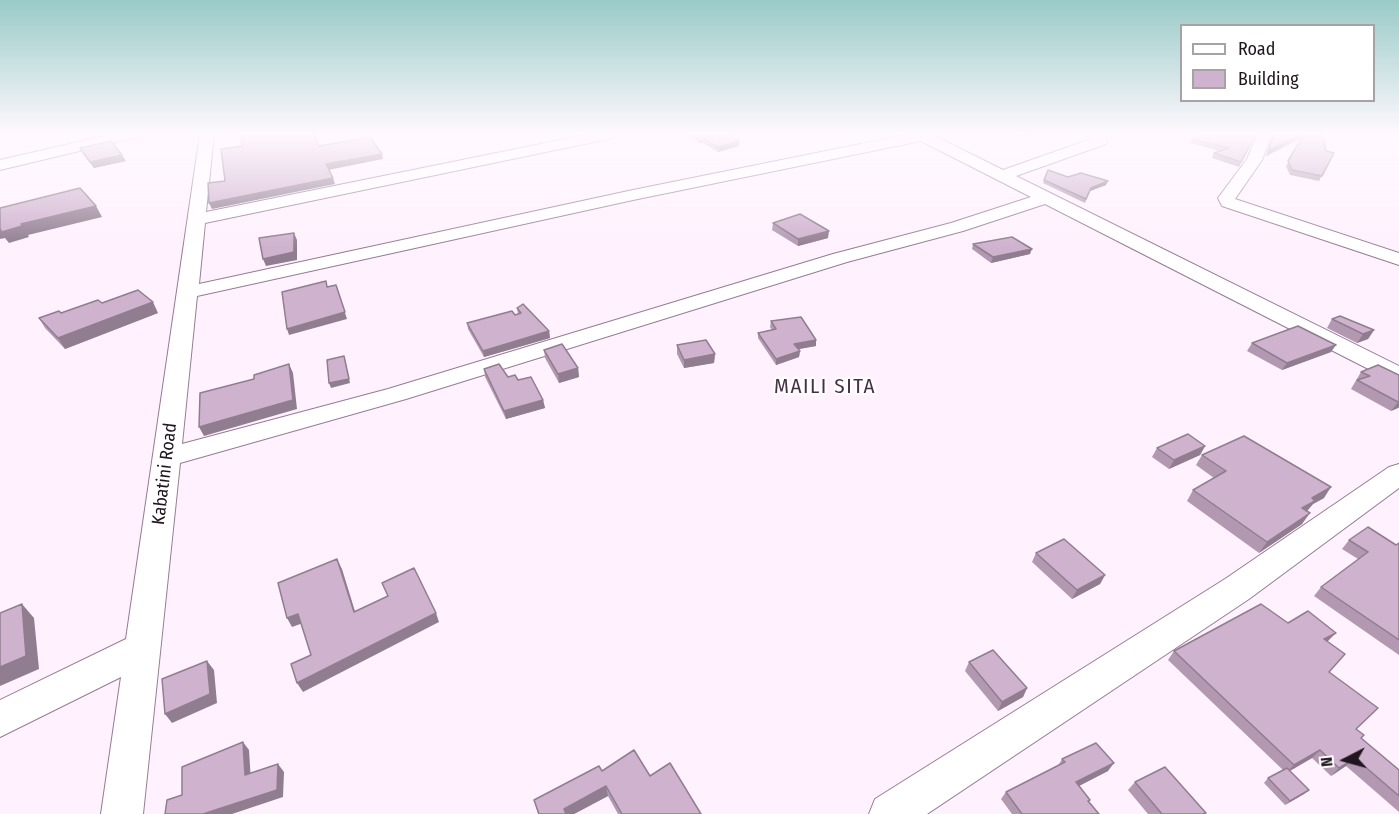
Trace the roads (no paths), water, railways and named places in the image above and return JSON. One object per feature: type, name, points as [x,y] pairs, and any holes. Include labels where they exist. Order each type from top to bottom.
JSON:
[{"type":"street","name":"Kabatini Road","points":[[122,814],[203,172]]},
{"type":"street","points":[[198,219],[428,172]]},
{"type":"street","points":[[188,292],[743,172]]},
{"type":"street","points":[[994,172],[1399,375]]},
{"type":"street","points":[[1002,176],[1013,172]]},
{"type":"street","points":[[1245,172],[1226,198],[1228,202],[1399,259]]},
{"type":"street","points":[[167,457],[397,394],[840,258],[957,227],[1045,198]]},
{"type":"street","points":[[890,814],[1237,589],[1399,474]]},
{"type":"street","points":[[0,719],[143,648]]},
{"type":"district","name":"MAILI SITA","points":[[825,387]]}]
